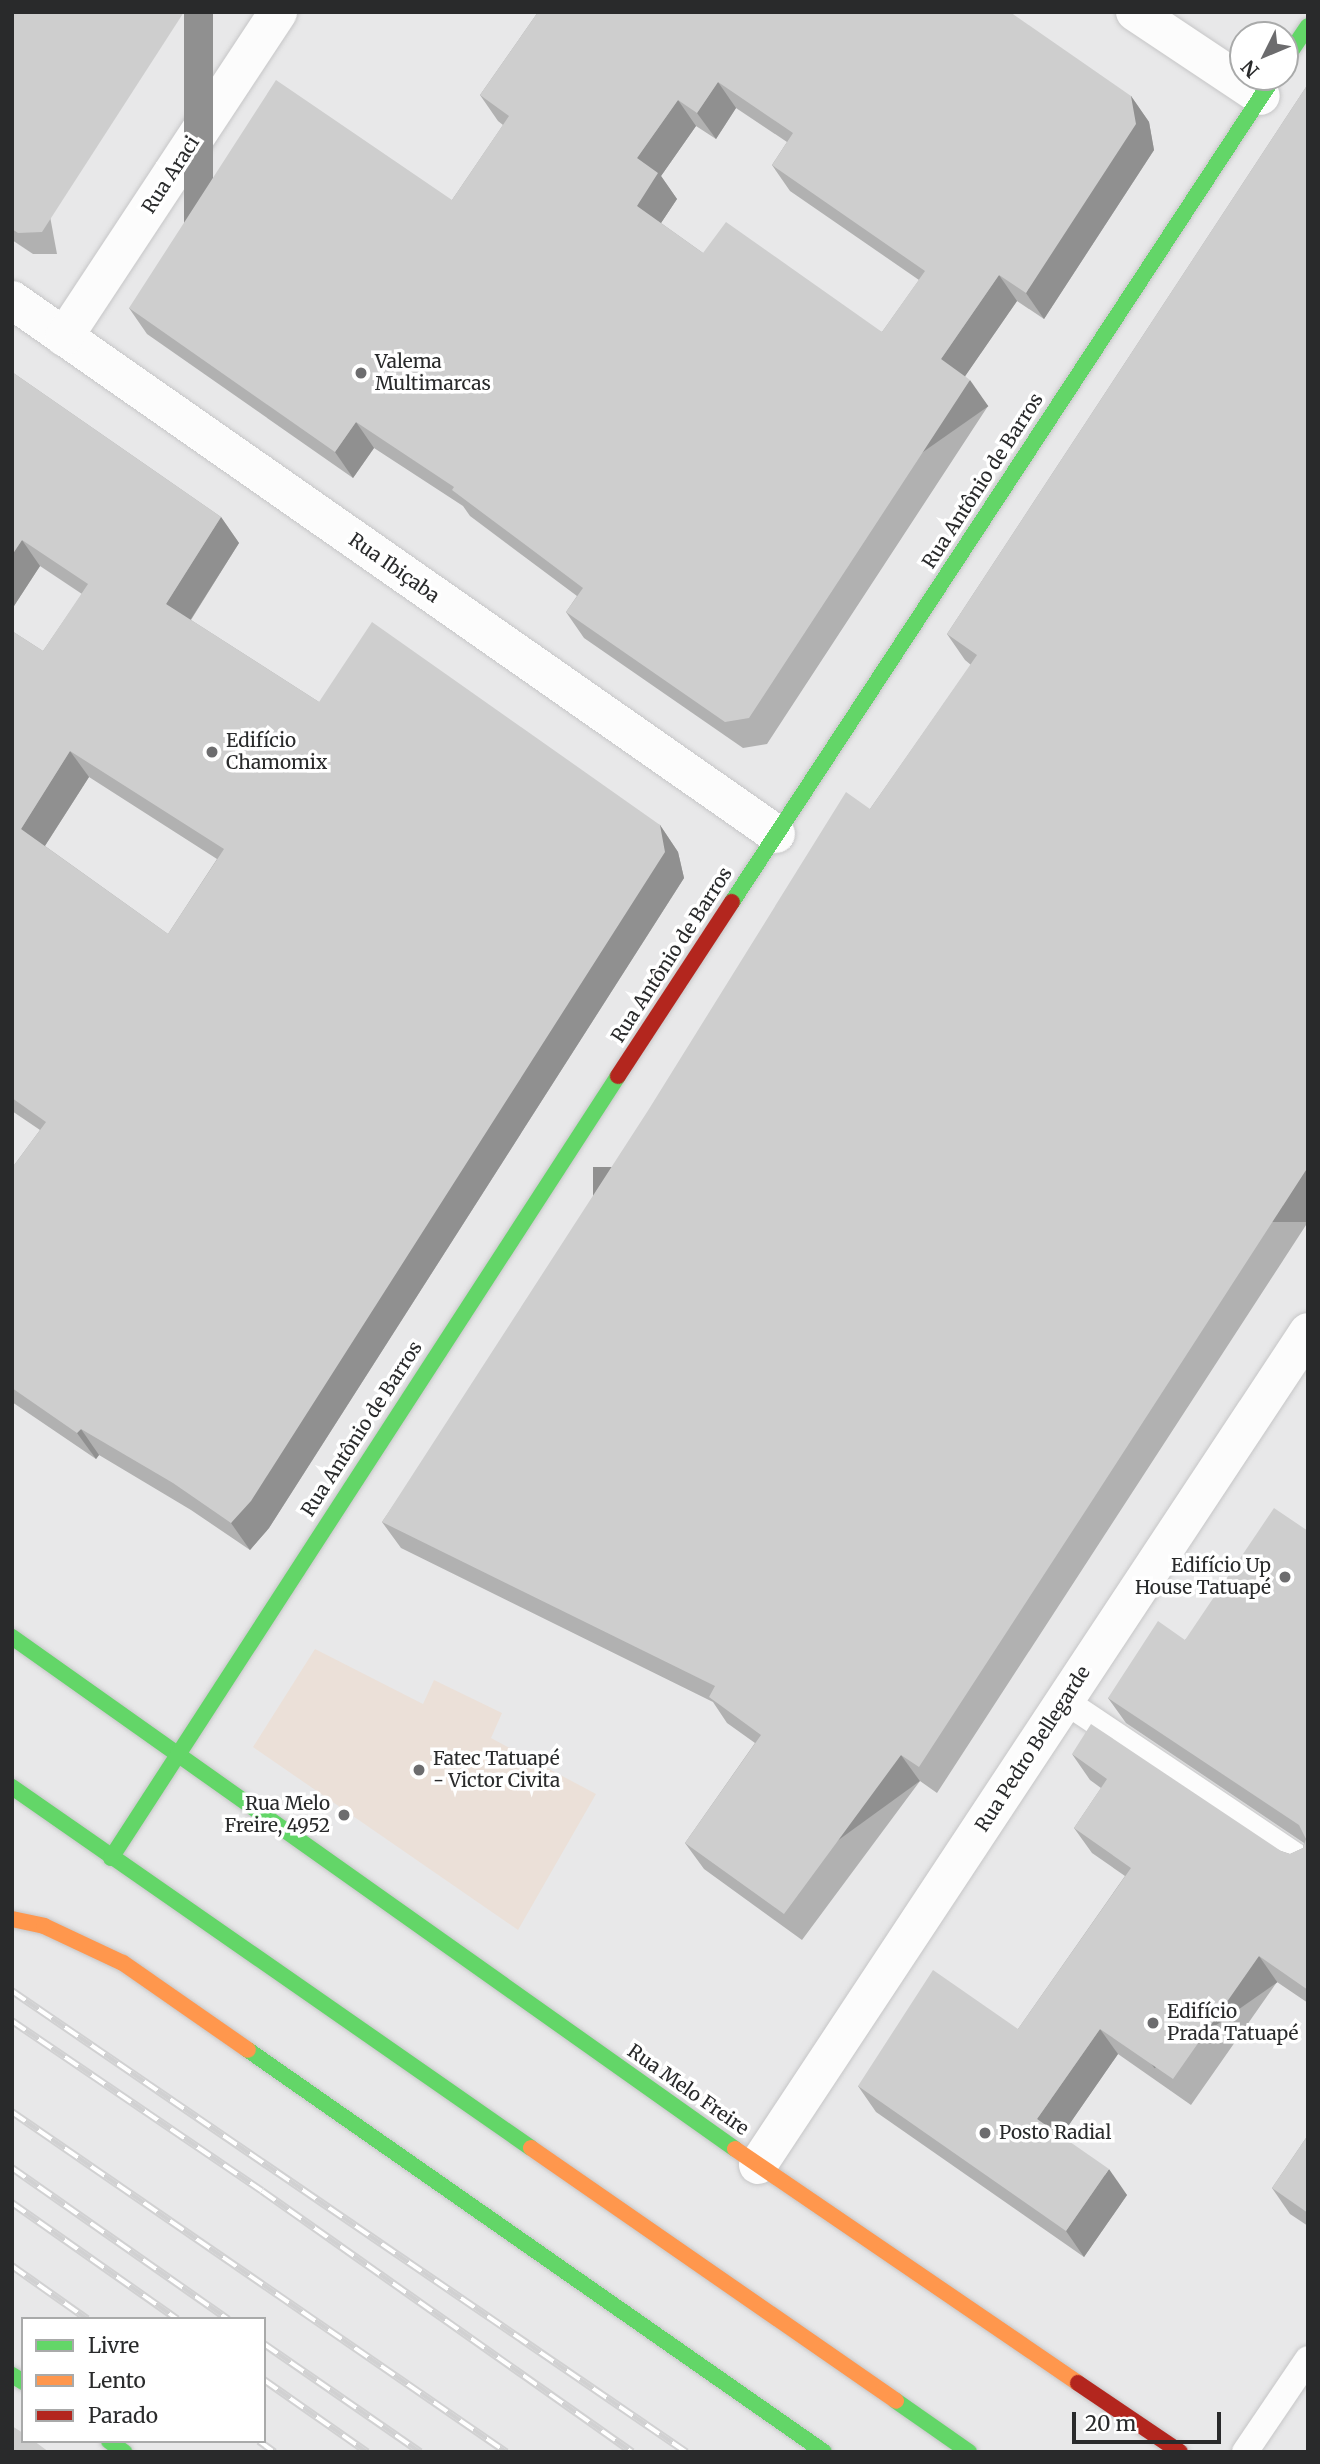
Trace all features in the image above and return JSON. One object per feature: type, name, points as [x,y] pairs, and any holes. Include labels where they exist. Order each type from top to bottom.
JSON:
[{"type":"main road","name":"Rua Antônio de Barros","points":[[111,1858],[223,1681],[1264,91]]},
{"type":"main road","name":"Rua Melo Freire","points":[[12,1637],[758,2165],[1180,2452]]},
{"type":"main road","points":[[12,1787],[969,2452]]},
{"type":"main road","points":[[12,1919],[44,1926],[123,1963],[824,2452]]},
{"type":"street","name":"Rua Araci","points":[[64,337],[278,12]]},
{"type":"street","points":[[1135,12],[1229,65]]},
{"type":"street","name":"Rua Ibiçaba","points":[[12,300],[776,834]]},
{"type":"street","name":"Rua Pedro Bellegarde","points":[[758,2165],[1308,1332]]},
{"type":"lane","points":[[1065,1701],[1308,1864]]},
{"type":"lane","points":[[1245,2452],[1308,2359]]},
{"type":"shaded area","name":"Fatec Tatuapé - Victor Civita","points":[[315,1649],[423,1704],[434,1680],[502,1713],[491,1738],[596,1794],[518,1930],[253,1747]]},
{"type":"building","points":[[12,12],[184,12],[42,232],[18,233],[12,229]]},
{"type":"building","points":[[538,12],[1010,12],[1131,96],[1136,124],[1026,293],[999,275],[941,359],[970,380],[749,718],[725,722],[566,612],[583,588],[452,490],[454,487],[356,422],[335,452],[129,308],[276,80],[452,200],[509,116],[480,95]],"holes":[[[718,82],[793,133],[772,165],[925,271],[882,332],[726,222],[703,253],[637,206],[658,173],[637,158],[678,100],[697,113]]]},
{"type":"building","points":[[1308,84],[1308,1167],[919,1767],[901,1755],[784,1914],[685,1843],[761,1735],[709,1697],[715,1686],[382,1522],[649,1109],[846,792],[870,809],[977,655],[947,634]]},
{"type":"building","points":[[12,372],[221,517],[166,604],[319,702],[372,622],[660,825],[665,852],[251,1501],[231,1523],[173,1483],[81,1429],[77,1433],[12,1388],[12,1168],[46,1122],[12,1098],[12,631],[43,651],[88,584],[22,540],[12,555]],"holes":[[[70,751],[224,849],[168,934],[21,829]]]},
{"type":"building","points":[[1274,1508],[1308,1531],[1308,1990],[1259,1956],[1173,2079],[1100,2029],[1037,2119],[1109,2169],[1066,2231],[858,2086],[933,1970],[1018,2029],[1131,1868],[1074,1828],[1107,1779],[1072,1754],[1091,1724],[1281,1851],[1290,1854],[1303,1848],[1306,1839],[1299,1825],[1108,1698],[1158,1621],[1185,1640]]},
{"type":"building","points":[[1308,2135],[1308,2213],[1272,2188]]},
{"type":"building","points":[[12,2426],[21,2432],[21,2443],[37,2443],[49,2452],[12,2452]]},
{"type":"railway","points":[[12,1991],[686,2452]]},
{"type":"railway","points":[[12,2021],[262,2191],[632,2452]]},
{"type":"railway","points":[[12,2112],[506,2452]]},
{"type":"railway","points":[[12,2168],[225,2317]]},
{"type":"railway","points":[[12,2203],[174,2317]]},
{"type":"railway","points":[[12,2266],[84,2317]]},
{"type":"railway","points":[[266,2345],[420,2452]]},
{"type":"railway","points":[[266,2381],[367,2452]]},
{"type":"railway","points":[[262,2443],[274,2452]]},
{"type":"traffic: fast","points":[[1299,39],[1308,26]]},
{"type":"traffic: fast","points":[[732,902],[1265,91]]},
{"type":"traffic: fast","points":[[111,1858],[618,1076]]},
{"type":"traffic: fast","points":[[12,1637],[735,2149]]},
{"type":"traffic: fast","points":[[12,1787],[531,2148]]},
{"type":"traffic: fast","points":[[248,2050],[824,2452]]},
{"type":"traffic: fast","points":[[12,2375],[21,2381]]},
{"type":"traffic: fast","points":[[896,2401],[969,2452]]},
{"type":"traffic: fast","points":[[112,2443],[124,2452]]},
{"type":"traffic: slow","points":[[12,1919],[44,1926],[123,1963],[248,2050]]},
{"type":"traffic: slow","points":[[531,2148],[896,2401]]},
{"type":"traffic: slow","points":[[735,2149],[1078,2383]]},
{"type":"traffic: jam","points":[[618,1076],[732,902]]},
{"type":"traffic: jam","points":[[1078,2383],[1180,2452]]},
{"type":"place","name":"Valema Multimarcas","points":[[361,373]]},
{"type":"place","name":"Edifício Chamomix","points":[[212,752]]},
{"type":"place","name":"Edifício Up House Tatuapé","points":[[1285,1577]]},
{"type":"place","name":"Fatec Tatuapé - Victor Civita","points":[[419,1770]]},
{"type":"place","name":"Rua Melo Freire, 4952","points":[[344,1815]]},
{"type":"place","name":"Edifício Prada Tatuapé","points":[[1153,2023]]},
{"type":"place","name":"Posto Radial","points":[[985,2133]]}]
